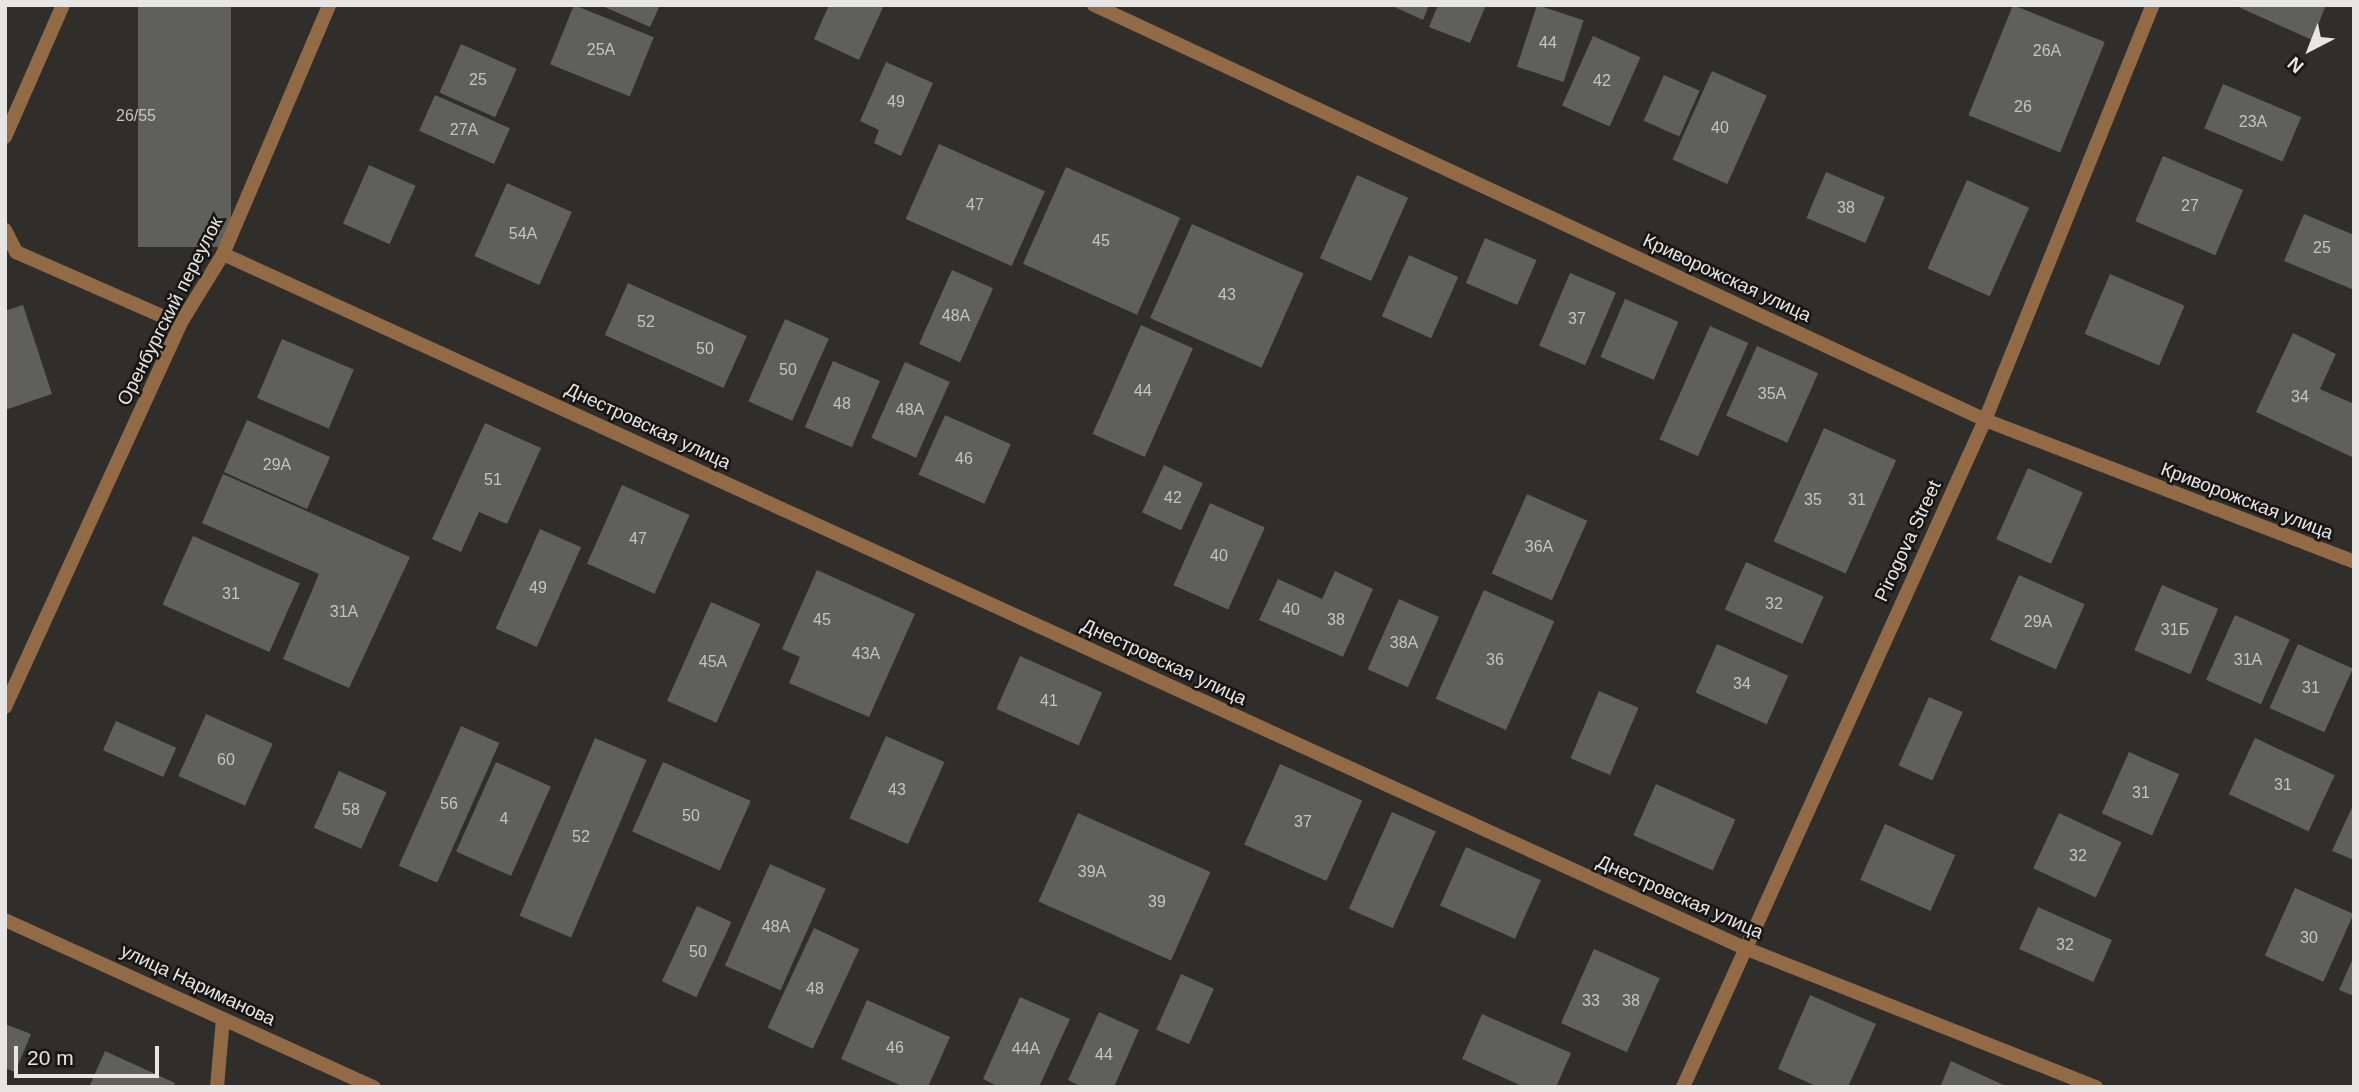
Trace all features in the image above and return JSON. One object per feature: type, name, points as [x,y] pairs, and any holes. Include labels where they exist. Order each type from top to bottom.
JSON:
[{"type":"street","points":[[5,137],[63,5]]},
{"type":"street","name":"Оренбургский переулок","points":[[5,707],[180,324],[223,254],[328,5]]},
{"type":"street","name":"Криворожская улица","points":[[1094,5],[1985,420],[2354,562]]},
{"type":"street","name":"Pirogova Street","points":[[1682,1087],[1742,947],[1985,420],[2152,5]]},
{"type":"street","points":[[5,230],[16,252],[180,324]]},
{"type":"street","name":"Днестровская улица","points":[[223,254],[1742,947],[2096,1087]]},
{"type":"street","name":"улица Нариманова","points":[[5,920],[374,1087]]},
{"type":"street","points":[[217,1087],[223,1019]]},
{"type":"building","points":[[138,5],[231,5],[231,247],[138,247]]},
{"type":"building","points":[[574,5],[654,37],[630,97],[550,64]]},
{"type":"building","points":[[600,5],[660,5],[650,27]]},
{"type":"building","points":[[829,5],[884,5],[859,60],[814,39]]},
{"type":"building","points":[[1390,5],[1429,5],[1423,20]]},
{"type":"building","points":[[1438,5],[1486,5],[1470,43],[1429,27]]},
{"type":"building","points":[[1537,5],[1584,20],[1564,82],[1517,67]]},
{"type":"building","points":[[2013,5],[2105,42],[2060,152],[1968,115]]},
{"type":"building","points":[[2234,5],[2326,5],[2312,40]]},
{"type":"building","points":[[1593,36],[1641,57],[1610,127],[1562,105]]},
{"type":"building","points":[[461,44],[517,69],[495,117],[439,92]]},
{"type":"building","points":[[886,62],[933,83],[901,156],[874,143],[879,130],[860,121]]},
{"type":"building","points":[[1712,71],[1767,95],[1727,184],[1673,160]]},
{"type":"building","points":[[1664,75],[1700,91],[1679,137],[1644,121]]},
{"type":"building","points":[[2223,84],[2301,117],[2282,161],[2204,128]]},
{"type":"building","points":[[435,95],[510,128],[494,164],[419,131]]},
{"type":"building","points":[[939,144],[1045,191],[1012,266],[906,219]]},
{"type":"building","points":[[2163,156],[2243,190],[2215,255],[2135,221]]},
{"type":"building","points":[[369,165],[416,186],[390,244],[343,223]]},
{"type":"building","points":[[1066,167],[1180,218],[1137,315],[1023,264]]},
{"type":"building","points":[[1826,172],[1885,197],[1865,243],[1806,218]]},
{"type":"building","points":[[1357,175],[1408,198],[1371,281],[1320,258]]},
{"type":"building","points":[[1967,180],[2029,208],[1990,296],[1928,269]]},
{"type":"building","points":[[507,183],[572,212],[539,285],[474,256]]},
{"type":"building","points":[[2304,214],[2354,235],[2354,290],[2284,261]]},
{"type":"building","points":[[1192,224],[1303,274],[1262,368],[1150,318]]},
{"type":"building","points":[[1485,238],[1537,260],[1517,305],[1466,283]]},
{"type":"building","points":[[1409,255],[1458,277],[1431,338],[1382,316]]},
{"type":"building","points":[[952,270],[993,288],[960,362],[919,344]]},
{"type":"building","points":[[1570,273],[1616,293],[1585,365],[1539,346]]},
{"type":"building","points":[[2110,274],[2185,306],[2159,365],[2085,334]]},
{"type":"building","points":[[628,283],[747,336],[724,388],[605,335]]},
{"type":"building","points":[[1625,299],[1678,322],[1654,380],[1600,357]]},
{"type":"building","points":[[23,305],[52,394],[5,410],[5,311]]},
{"type":"building","points":[[785,319],[829,339],[792,421],[748,401]]},
{"type":"building","points":[[1141,325],[1193,348],[1145,457],[1093,434]]},
{"type":"building","points":[[1710,326],[1748,343],[1698,456],[1660,439]]},
{"type":"building","points":[[2293,333],[2336,354],[2320,389],[2354,404],[2354,458],[2256,412]]},
{"type":"building","points":[[282,339],[354,369],[329,428],[257,398]]},
{"type":"building","points":[[1757,346],[1818,373],[1787,443],[1726,415]]},
{"type":"building","points":[[833,361],[880,381],[852,447],[805,427]]},
{"type":"building","points":[[905,362],[950,382],[916,458],[871,438]]},
{"type":"building","points":[[945,415],[1011,444],[984,504],[919,474]]},
{"type":"building","points":[[247,420],[330,457],[307,509],[224,472]]},
{"type":"building","points":[[485,423],[541,448],[507,524],[479,512],[461,552],[432,539]]},
{"type":"building","points":[[1824,428],[1896,460],[1846,573],[1774,541]]},
{"type":"building","points":[[1164,465],[1203,483],[1181,530],[1142,512]]},
{"type":"building","points":[[2028,468],[2083,492],[2051,564],[1996,539]]},
{"type":"building","points":[[223,474],[410,557],[349,688],[283,659],[319,574],[202,523]]},
{"type":"building","points":[[622,485],[690,515],[655,594],[587,564]]},
{"type":"building","points":[[1527,494],[1587,521],[1552,600],[1492,573]]},
{"type":"building","points":[[1210,503],[1265,527],[1228,610],[1173,585]]},
{"type":"building","points":[[540,529],[581,547],[537,647],[496,629]]},
{"type":"building","points":[[193,536],[300,584],[269,652],[162,605]]},
{"type":"building","points":[[1746,562],[1824,597],[1803,644],[1725,610]]},
{"type":"building","points":[[817,570],[915,614],[869,717],[789,683],[800,657],[782,649]]},
{"type":"building","points":[[1335,571],[1373,589],[1343,657],[1259,620],[1278,579],[1322,599]]},
{"type":"building","points":[[2019,575],[2085,604],[2056,669],[1990,640]]},
{"type":"building","points":[[2162,585],[2218,609],[2190,674],[2134,650]]},
{"type":"building","points":[[1484,590],[1554,621],[1506,730],[1436,699]]},
{"type":"building","points":[[1399,599],[1439,617],[1408,687],[1368,669]]},
{"type":"building","points":[[711,602],[760,624],[716,723],[667,701]]},
{"type":"building","points":[[2235,615],[2290,639],[2261,704],[2206,680]]},
{"type":"building","points":[[1717,644],[1788,676],[1767,724],[1695,692]]},
{"type":"building","points":[[2298,644],[2353,668],[2324,732],[2270,708]]},
{"type":"building","points":[[1020,656],[1102,693],[1079,746],[996,709]]},
{"type":"building","points":[[1599,691],[1639,708],[1610,775],[1570,758]]},
{"type":"building","points":[[1929,697],[1963,712],[1932,781],[1898,766]]},
{"type":"building","points":[[206,714],[273,744],[245,806],[178,776]]},
{"type":"building","points":[[116,721],[176,748],[163,777],[103,750]]},
{"type":"building","points":[[461,726],[499,743],[437,883],[399,866]]},
{"type":"building","points":[[886,736],[944,762],[908,844],[849,818]]},
{"type":"building","points":[[595,738],[647,760],[571,938],[520,916]]},
{"type":"building","points":[[2255,738],[2335,775],[2309,831],[2229,794]]},
{"type":"building","points":[[2129,752],[2179,774],[2152,836],[2102,813]]},
{"type":"building","points":[[496,762],[551,786],[511,876],[456,852]]},
{"type":"building","points":[[663,762],[751,801],[720,870],[632,831]]},
{"type":"building","points":[[1280,764],[1362,801],[1326,881],[1244,844]]},
{"type":"building","points":[[339,771],[387,792],[361,849],[314,828]]},
{"type":"building","points":[[1656,784],[1735,819],[1713,871],[1633,835]]},
{"type":"building","points":[[2354,803],[2354,860],[2332,851]]},
{"type":"building","points":[[1392,812],[1436,832],[1393,928],[1349,909]]},
{"type":"building","points":[[1078,813],[1210,872],[1171,961],[1039,902]]},
{"type":"building","points":[[2059,813],[2122,842],[2096,897],[2033,868]]},
{"type":"building","points":[[1885,824],[1955,855],[1931,911],[1860,880]]},
{"type":"building","points":[[1466,847],[1541,880],[1515,939],[1440,905]]},
{"type":"building","points":[[770,864],[826,889],[781,990],[725,965]]},
{"type":"building","points":[[2295,888],[2353,914],[2323,982],[2265,956]]},
{"type":"building","points":[[697,906],[731,922],[696,997],[662,981]]},
{"type":"building","points":[[2038,907],[2112,940],[2093,982],[2019,949]]},
{"type":"building","points":[[814,928],[859,949],[813,1049],[768,1028]]},
{"type":"building","points":[[1594,949],[1660,978],[1627,1052],[1561,1023]]},
{"type":"building","points":[[2354,956],[2354,996],[2339,990]]},
{"type":"building","points":[[1181,974],[1214,989],[1189,1044],[1156,1030]]},
{"type":"building","points":[[1810,995],[1876,1024],[1848,1087],[1818,1087],[1778,1069]]},
{"type":"building","points":[[1020,997],[1070,1019],[1039,1087],[999,1087],[983,1079]]},
{"type":"building","points":[[867,1000],[950,1037],[928,1087],[904,1087],[841,1059]]},
{"type":"building","points":[[1099,1012],[1139,1030],[1114,1087],[1082,1087],[1068,1080]]},
{"type":"building","points":[[1482,1014],[1571,1053],[1556,1087],[1524,1087],[1462,1059]]},
{"type":"building","points":[[5,1024],[31,1034],[15,1072],[5,1068]]},
{"type":"building","points":[[105,1051],[175,1083],[173,1087],[89,1087]]},
{"type":"building","points":[[1951,1061],[2008,1087],[1940,1087]]}]
